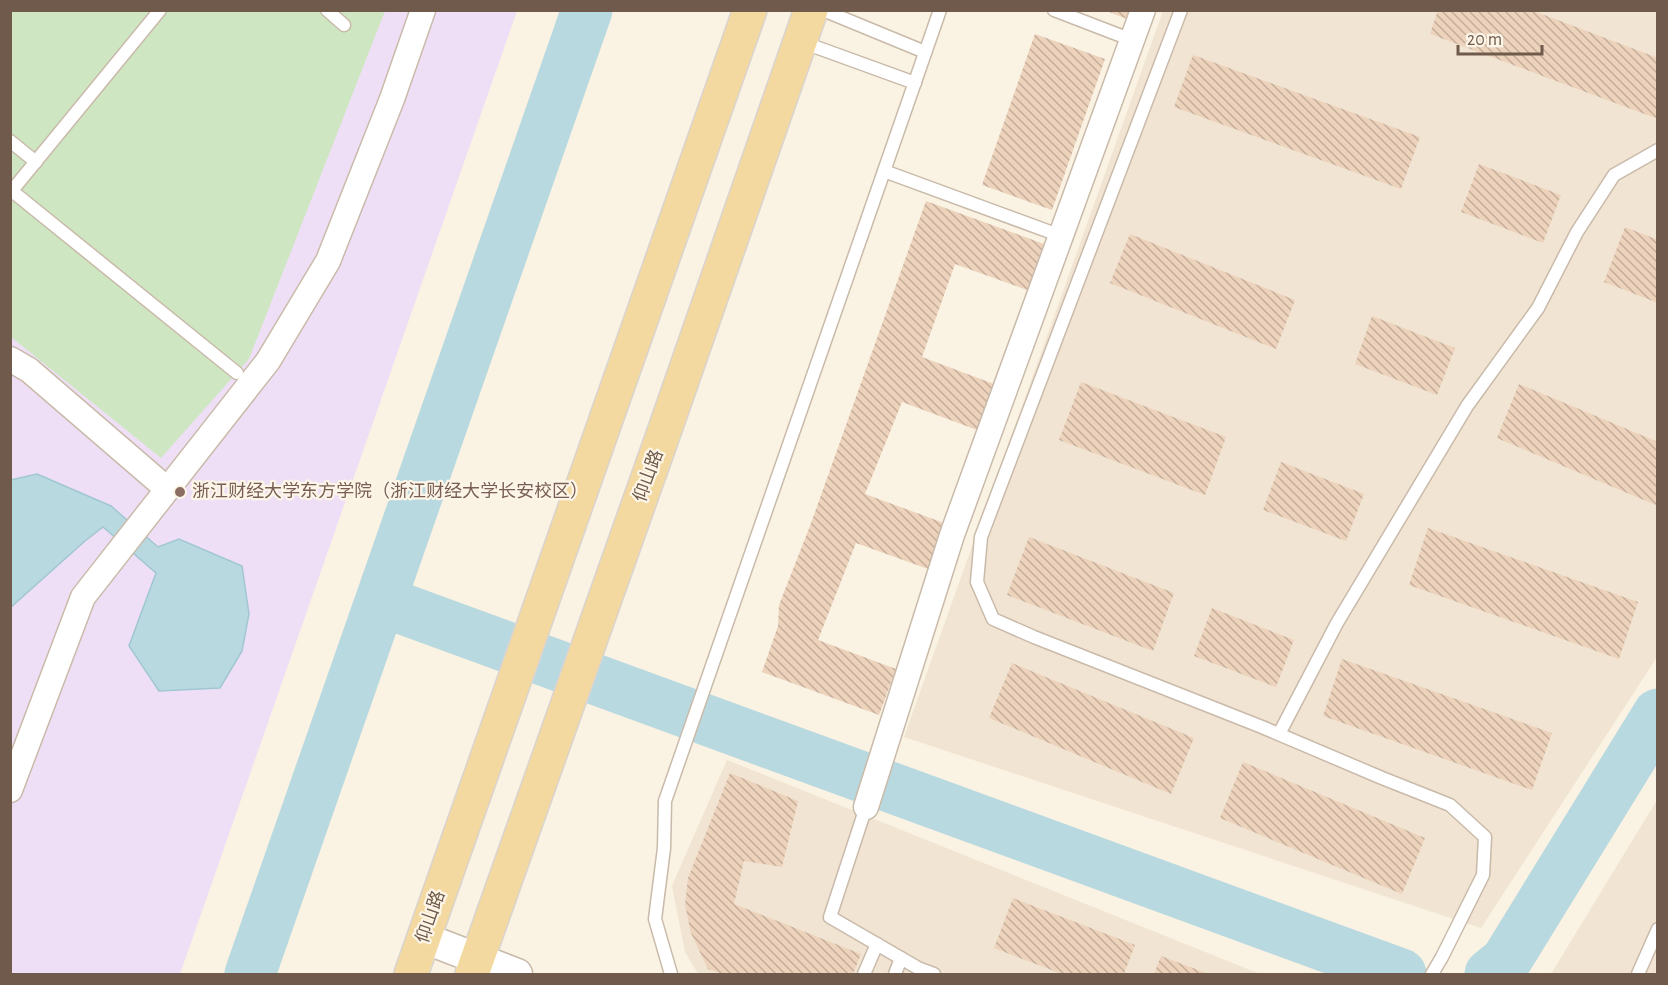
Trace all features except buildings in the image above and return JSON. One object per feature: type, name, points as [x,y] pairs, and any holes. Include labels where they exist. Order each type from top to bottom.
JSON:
[{"type":"main road","name":"仰山路","points":[[411,975],[750,10]]},
{"type":"main road","name":"仰山路","points":[[475,967],[811,10]]},
{"type":"street","points":[[10,790],[82,597],[268,361],[328,261],[392,99],[423,10]]},
{"type":"street","points":[[866,807],[952,536],[1143,10]]},
{"type":"street","points":[[10,359],[29,370],[167,489]]},
{"type":"street","points":[[424,938],[475,967],[517,975]]},
{"type":"lane","points":[[160,10],[11,192],[237,373]]},
{"type":"lane","points":[[327,10],[344,25]]},
{"type":"lane","points":[[823,10],[925,52]]},
{"type":"lane","points":[[671,975],[655,919],[664,848],[665,801],[940,10]]},
{"type":"lane","points":[[1054,10],[1132,40]]},
{"type":"lane","points":[[1181,10],[981,537],[977,582],[993,619],[1450,805],[1485,837],[1483,875],[1432,975]]},
{"type":"lane","points":[[801,41],[915,83]]},
{"type":"lane","points":[[10,141],[36,162]]},
{"type":"lane","points":[[1279,734],[1343,612],[1467,406],[1538,308],[1577,232],[1614,175],[1658,150]]},
{"type":"lane","points":[[884,171],[1061,236]]},
{"type":"lane","points":[[866,807],[830,917],[934,975]]},
{"type":"lane","points":[[1638,975],[1658,929]]},
{"type":"lane","points":[[864,975],[877,944]]},
{"type":"lane","points":[[895,975],[901,958]]},
{"type":"shaded area","name":"浙江财经大学东方学院（浙江财经大学长安校区）","points":[[10,11],[517,11],[180,974],[11,974]]},
{"type":"shaded area","points":[[1163,11],[1657,11],[1657,657],[1481,928],[904,737]]},
{"type":"shaded area","points":[[727,760],[1260,974],[698,974],[685,952],[672,886]]},
{"type":"shaded area","points":[[1657,800],[1657,974],[1551,974]]},
{"type":"green space","points":[[10,11],[385,11],[249,359],[161,458],[11,337]]},
{"type":"water","points":[[37,474],[111,506],[158,547],[179,539],[242,566],[249,614],[242,651],[220,688],[159,691],[129,646],[156,573],[103,527],[11,607],[10,480]]},
{"type":"waterway","points":[[250,974],[587,10]]},
{"type":"waterway","points":[[381,601],[1401,974]]},
{"type":"waterway","points":[[1490,974],[1506,961],[1658,714]]},
{"type":"place","name":"浙江财经大学东方学院（浙江财经大学长安校区）","points":[[180,492]]}]
